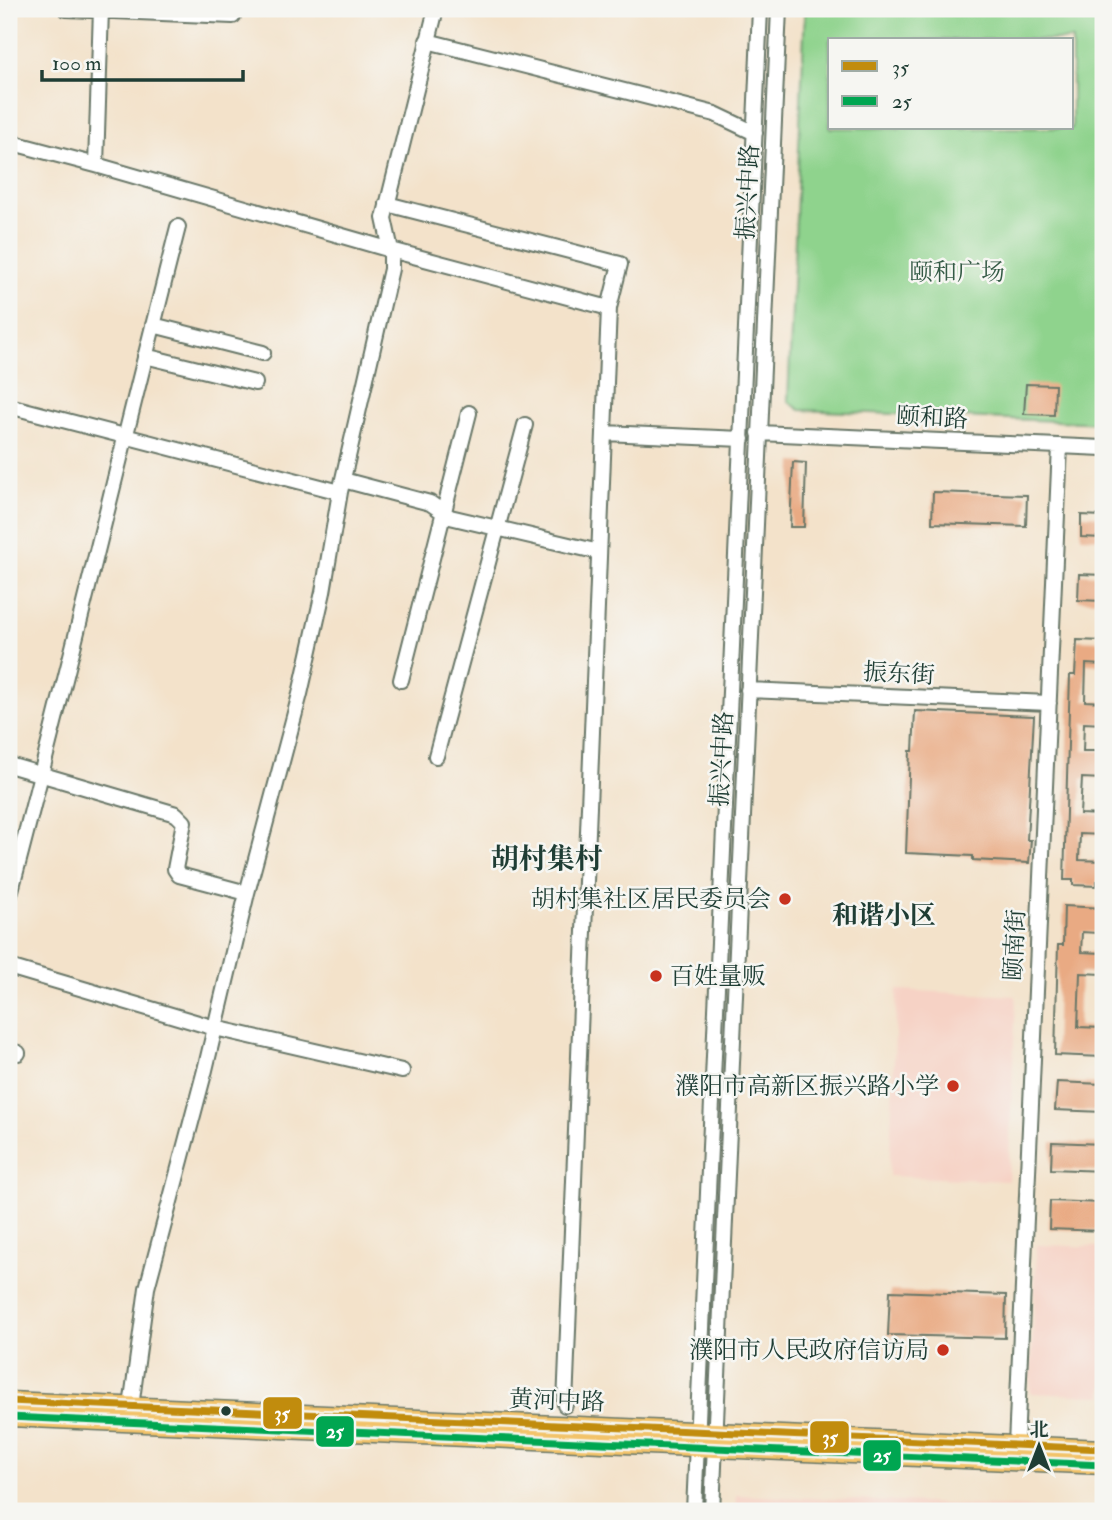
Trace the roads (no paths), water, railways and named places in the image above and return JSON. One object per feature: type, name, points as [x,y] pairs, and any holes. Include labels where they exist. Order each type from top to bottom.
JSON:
[{"type":"main road","name":"黄河中路","points":[[9,1401],[1103,1465]]},
{"type":"main road","name":"黄河中路","points":[[9,1417],[707,1440],[1103,1449]]},
{"type":"street","points":[[66,9],[233,16]]},
{"type":"street","points":[[96,165],[101,9]]},
{"type":"street","points":[[131,1407],[147,1288],[300,694],[323,592],[342,486],[391,269],[391,250],[384,218],[436,9]]},
{"type":"street","name":"振兴中路","points":[[712,1511],[707,1440],[760,9]]},
{"type":"street","name":"振兴中路","points":[[694,1511],[707,1440],[748,690],[779,9]]},
{"type":"street","points":[[428,41],[715,114],[755,133]]},
{"type":"street","points":[[9,142],[391,250],[609,308]]},
{"type":"street","points":[[387,204],[620,264],[609,308],[565,1405]]},
{"type":"street","points":[[9,898],[178,227]]},
{"type":"street","points":[[153,325],[263,353]]},
{"type":"street","points":[[145,356],[255,383]]},
{"type":"street","points":[[9,406],[342,486],[430,503],[450,517],[599,552]]},
{"type":"street","points":[[401,680],[469,413]]},
{"type":"street","points":[[436,756],[525,425]]},
{"type":"street","points":[[604,433],[742,439]]},
{"type":"street","name":"颐和路","points":[[759,433],[1103,448]]},
{"type":"street","name":"颐南街","points":[[1016,1445],[1060,446]]},
{"type":"street","name":"振东街","points":[[748,690],[1049,703]]},
{"type":"street","points":[[9,765],[176,814],[184,822],[175,869],[179,875],[247,893]]},
{"type":"street","points":[[9,967],[215,1028],[402,1071]]},
{"type":"place","name":"胡村集社区居民委员会","points":[[785,899]]},
{"type":"place","name":"百姓量贩","points":[[656,976]]},
{"type":"place","name":"濮阳市高新区振兴路小学","points":[[953,1086]]},
{"type":"place","name":"濮阳市人民政府信访局","points":[[943,1350]]},
{"type":"district","name":"胡村集村","points":[[547,859]]},
{"type":"district","name":"和谐小区","points":[[884,916]]},
{"type":"park label","name":"颐和广场","points":[[957,272]]}]
